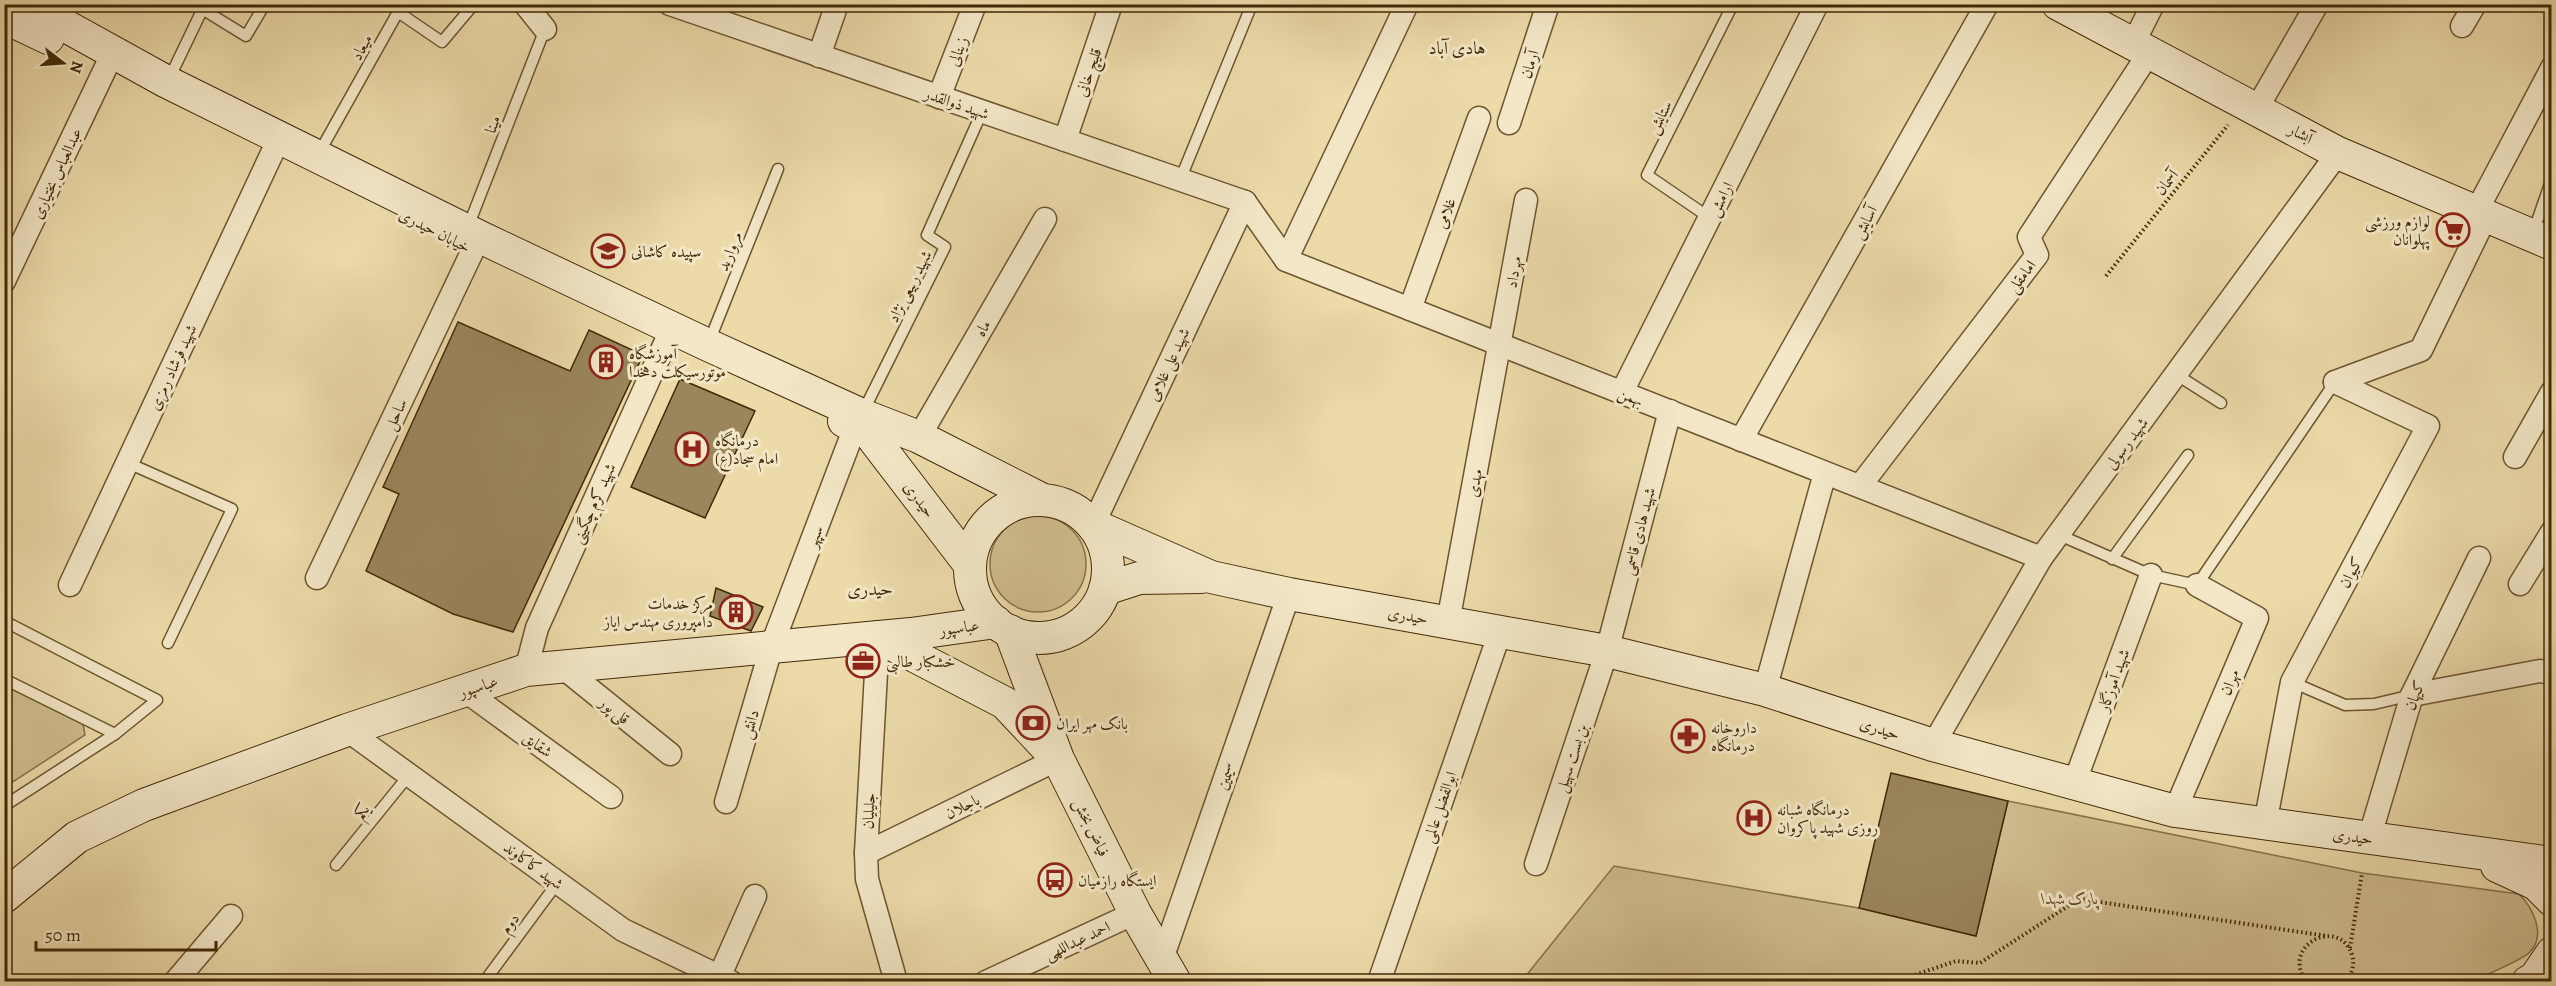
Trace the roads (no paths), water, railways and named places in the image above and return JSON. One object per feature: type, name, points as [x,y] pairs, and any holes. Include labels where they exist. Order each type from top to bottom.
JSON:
[{"type":"street","points":[[525,4],[545,29]]},
{"type":"street","points":[[819,56],[837,4]]},
{"type":"street","name":"زینالی","points":[[939,97],[975,4]]},
{"type":"street","name":"قلیچ خانی","points":[[1065,140],[1111,4]]},
{"type":"street","points":[[1245,202],[1286,260],[1407,4]]},
{"type":"street","name":"آرمان","points":[[1509,123],[1548,4]]},
{"type":"street","name":"ارامش","points":[[1622,392],[1816,4]]},
{"type":"street","name":"آسایش","points":[[1741,440],[1987,4]]},
{"type":"street","name":"آبشار","points":[[2058,4],[2338,153],[2542,240]]},
{"type":"street","points":[[2141,49],[2153,4]]},
{"type":"street","points":[[2251,107],[2316,4]]},
{"type":"street","points":[[2462,26],[2475,4]]},
{"type":"street","name":"شهید ذوالقدر","points":[[681,6],[819,56],[1245,202]]},
{"type":"street","name":"خیابان حیدری","points":[[13,18],[167,82],[318,156],[470,240],[667,339],[865,424]]},
{"type":"street","name":"خیابان حیدری","points":[[13,18],[274,149],[470,240],[708,345],[865,424]]},
{"type":"street","name":"امامقلی","points":[[1860,486],[2037,255],[2029,237],[2141,49]]},
{"type":"street","name":"عبدالعباس بختیاری","points":[[4,281],[107,65]]},
{"type":"street","points":[[2336,382],[2421,350],[2481,214],[2552,68]]},
{"type":"street","name":"غلامی","points":[[1410,309],[1479,118]]},
{"type":"street","name":"شهید فرشاد رمزی","points":[[70,585],[274,149]]},
{"type":"street","name":"شهید رسولی","points":[[1933,745],[2057,534],[2177,375],[2338,153]]},
{"type":"street","name":"مهرداد","points":[[1499,344],[1526,200]]},
{"type":"street","name":"شهید علی غلامی","points":[[1093,525],[1245,202]]},
{"type":"street","name":"ماه","points":[[919,437],[1045,219]]},
{"type":"street","name":"ساحل","points":[[317,578],[470,240]]},
{"type":"street","name":"بهمن","points":[[1286,260],[2041,558]]},
{"type":"street","name":"شهید کرم چگینی","points":[[526,670],[537,628],[667,339]]},
{"type":"street","name":"مهدی","points":[[1448,622],[1499,344]]},
{"type":"street","name":"کیوان","points":[[2265,824],[2292,682],[2428,426],[2336,382]]},
{"type":"street","points":[[2514,457],[2552,392]]},
{"type":"street","name":"شهید هادی قاسمی","points":[[1607,651],[1670,411]]},
{"type":"street","points":[[865,424],[919,437],[1041,499],[1061,503],[1079,512],[1093,525],[1104,545],[1108,567],[1105,589],[1097,606],[1085,620],[1069,631],[1051,637],[1030,637],[1003,627],[981,606],[973,586],[970,565],[975,544],[985,525],[1001,511],[1021,502],[1041,499]]},
{"type":"street","name":"حیدری","points":[[865,424],[970,565]]},
{"type":"street","name":"سپهر","points":[[772,645],[865,424]]},
{"type":"street","points":[[1766,690],[1825,473]]},
{"type":"street","points":[[1093,525],[1211,576]]},
{"type":"street","points":[[2520,584],[2552,532]]},
{"type":"street","name":"کیهان","points":[[2369,839],[2412,695],[2479,558]]},
{"type":"street","name":"شهید آموزگار","points":[[2074,784],[2151,575]]},
{"type":"street","points":[[1105,589],[1139,578],[1211,576]]},
{"type":"street","name":"حیدری","points":[[1211,576],[1288,594],[1607,651],[1766,690],[1933,745],[2175,811],[2552,863]]},
{"type":"street","name":"مهران","points":[[2175,811],[2257,618],[2196,585]]},
{"type":"street","name":"سیمین","points":[[1168,970],[1288,594]]},
{"type":"street","name":"عباسپور","points":[[4,897],[77,837],[144,805],[347,730],[526,670],[772,645],[1003,627]]},
{"type":"street","name":"فیاض بخش","points":[[1003,627],[1037,699],[1058,759],[1135,913],[1168,970]]},
{"type":"street","name":"ابوالفضل عالمی","points":[[1379,981],[1500,632]]},
{"type":"street","points":[[878,637],[1005,703],[1058,759]]},
{"type":"street","name":"جلیلیان","points":[[878,637],[866,853],[867,879],[896,981]]},
{"type":"street","points":[[1037,699],[1051,637]]},
{"type":"street","name":"دانش","points":[[726,802],[772,645]]},
{"type":"street","name":"بن بست سهیل","points":[[1536,864],[1607,651]]},
{"type":"street","name":"قلی پور","points":[[561,666],[670,754]]},
{"type":"street","points":[[2412,695],[2540,671],[2552,673]]},
{"type":"street","name":"شقایق","points":[[464,690],[611,797]]},
{"type":"street","name":"شهید کاکاوند","points":[[347,730],[623,930],[723,980]]},
{"type":"street","name":"باجلان","points":[[866,853],[1058,759]]},
{"type":"street","points":[[2453,851],[2506,869],[2536,884],[2552,900]]},
{"type":"street","points":[[723,980],[755,896]]},
{"type":"street","name":"احمد عبداللهی","points":[[986,981],[1135,913]]},
{"type":"street","points":[[175,981],[231,916]]},
{"type":"street","points":[[2528,981],[2535,978],[2552,953]]},
{"type":"lane","points":[[167,82],[200,6],[246,36],[265,4]]},
{"type":"lane","name":"میعاد","points":[[318,156],[398,12],[442,42],[474,4]]},
{"type":"lane","points":[[1180,180],[1252,4]]},
{"type":"lane","name":"ستایش","points":[[1710,218],[1647,175],[1733,4]]},
{"type":"lane","name":"مینا","points":[[470,240],[545,29]]},
{"type":"lane","name":"شهید ربیعی نژاد","points":[[865,424],[945,247],[927,235],[982,112]]},
{"type":"lane","name":"مروارید","points":[[708,345],[778,169]]},
{"type":"lane","points":[[2542,240],[2552,178]]},
{"type":"lane","points":[[2177,375],[2221,403]]},
{"type":"lane","points":[[2057,534],[2151,575],[2196,585],[2336,382]]},
{"type":"lane","points":[[2112,559],[2188,455]]},
{"type":"lane","points":[[128,463],[232,509],[168,643]]},
{"type":"lane","points":[[4,621],[157,700],[115,734],[4,806]]},
{"type":"lane","points":[[4,679],[115,734]]},
{"type":"lane","points":[[2292,682],[2345,705],[2374,704],[2412,695]]},
{"type":"lane","name":"یکم","points":[[336,865],[409,775]]},
{"type":"lane","name":"دوم","points":[[484,981],[558,882]]},
{"type":"place","name":"لوازم ورزشی پهلوانان","points":[[2453,230]]},
{"type":"place","name":"سپیده کاشانی","points":[[608,251]]},
{"type":"place","name":"آموزشگاه موتورسیکلت دهخدا","points":[[606,362]]},
{"type":"place","name":"درمانگاه امام سجاد(ع)","points":[[692,449]]},
{"type":"place","name":"مرکز خدمات دامپروری مهندس ایاز","points":[[736,612]]},
{"type":"place","name":"خشکبار طالبی","points":[[863,661]]},
{"type":"place","name":"بانک مهر ایران","points":[[1033,723]]},
{"type":"place","name":"داروخانه درمانگاه","points":[[1688,736]]},
{"type":"place","name":"درمانگاه شبانه روزی شهید پاکروان","points":[[1754,818]]},
{"type":"place","name":"ایستگاه رازمیان","points":[[1055,880]]},
{"type":"district","name":"هادی آباد","points":[[1457,48]]},
{"type":"district","name":"حیدری","points":[[870,589]]},
{"type":"park label","name":"پارک شهدا","points":[[2070,898]]}]
